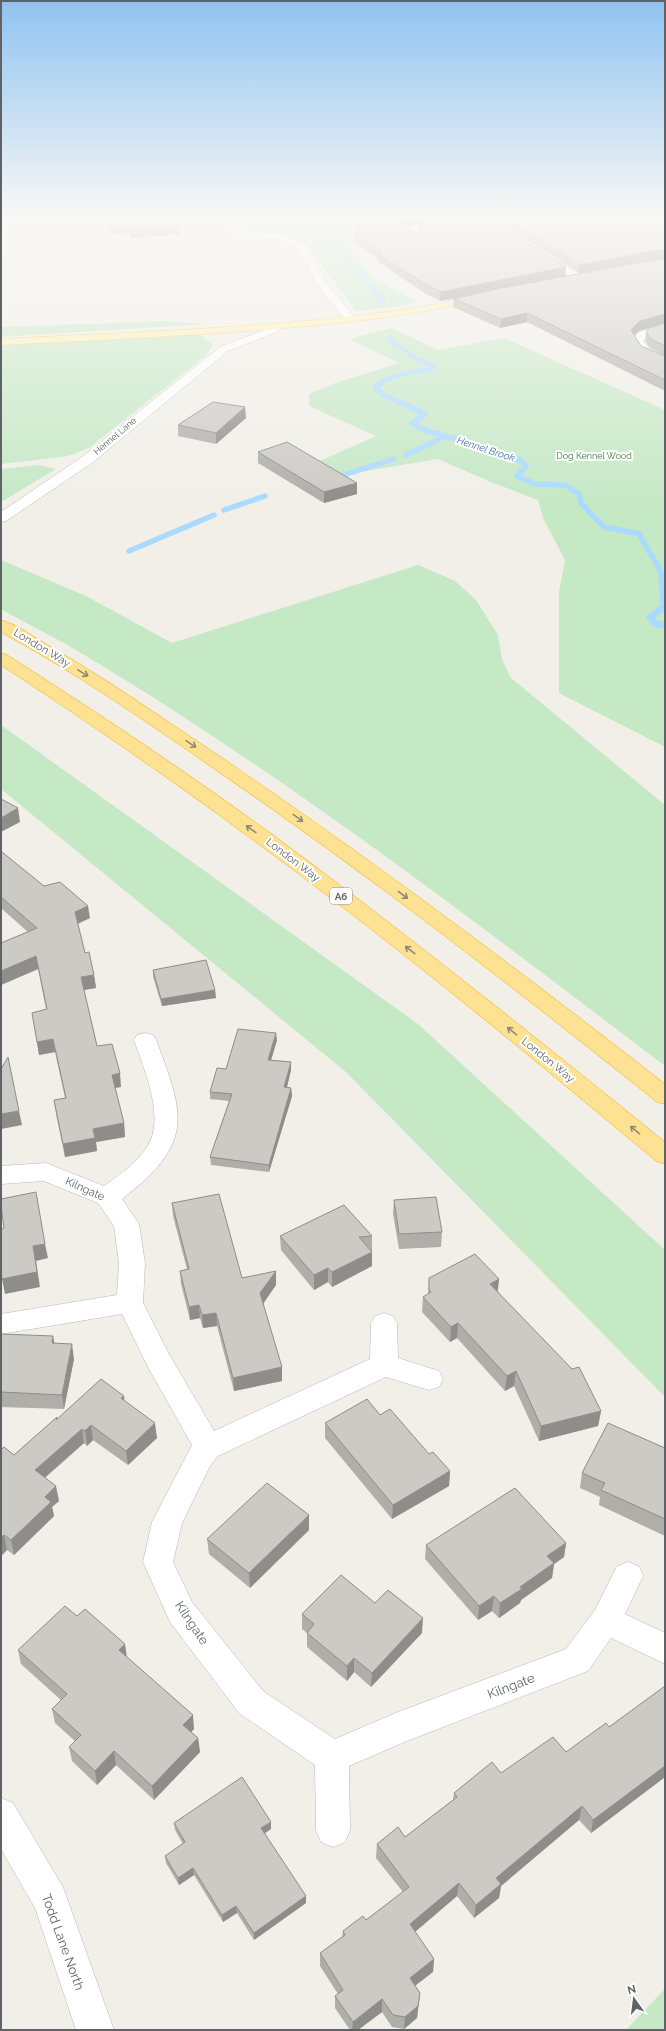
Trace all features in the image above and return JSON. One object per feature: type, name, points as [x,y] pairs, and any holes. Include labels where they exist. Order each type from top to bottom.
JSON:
[{"type":"highway","name":"London Way","points":[[1,624],[108,688],[288,810],[520,982],[665,1096]]},
{"type":"highway","name":"London Way","points":[[1,658],[76,705],[191,784],[319,879],[443,975],[665,1155]]},
{"type":"main road","name":"Hennel Lane","points":[[1,342],[277,326],[350,320],[395,314]]},
{"type":"street","points":[[345,314],[350,320]]},
{"type":"street","name":"Hennel Lane","points":[[1,518],[87,460],[128,425],[224,349],[273,330],[277,326]]},
{"type":"street","points":[[665,327],[643,334],[637,340],[639,347],[648,354],[665,362]]},
{"type":"street","points":[[220,330],[228,337],[224,349]]},
{"type":"street","points":[[107,1197],[137,1174],[160,1147],[166,1122],[164,1096],[145,1040]]},
{"type":"street","name":"Kilngate","points":[[1,1175],[46,1172],[107,1197],[126,1224],[132,1263],[130,1303]]},
{"type":"street","points":[[1,1324],[130,1303],[160,1361],[208,1447],[384,1365],[429,1379]]},
{"type":"street","points":[[384,1323],[384,1365]]},
{"type":"street","name":"Kilngate","points":[[208,1447],[200,1458],[167,1522],[158,1562],[181,1612],[250,1702],[332,1757],[398,1728],[577,1660],[606,1620],[628,1576]]},
{"type":"street","points":[[606,1620],[665,1649]]},
{"type":"street","points":[[332,1757],[332,1830]]},
{"type":"street","name":"Todd Lane North","points":[[1,1815],[50,1900],[95,2030]]},
{"type":"green space","points":[[168,321],[206,324],[1,337],[1,327]]},
{"type":"green space","name":"Dog Kennel Wood","points":[[392,328],[438,350],[504,338],[665,410],[665,747],[559,693],[559,592],[565,560],[543,518],[538,500],[438,459],[324,478],[304,468],[376,436],[309,406],[309,394],[335,383],[399,363],[349,339]]},
{"type":"green space","points":[[198,333],[213,345],[205,356],[89,448],[68,456],[1,464],[1,345]]},
{"type":"green space","points":[[39,465],[56,469],[1,502],[1,469]]},
{"type":"green space","points":[[1,560],[86,596],[172,643],[418,565],[455,581],[476,600],[498,635],[502,659],[511,678],[665,805],[665,1066],[381,853],[236,751],[76,650],[1,609]]},
{"type":"green space","points":[[1,725],[418,1024],[665,1250],[665,1397],[346,1072],[1,789]]},
{"type":"green space","points":[[665,1989],[665,2030],[626,2030]]},
{"type":"building","points":[[489,314],[524,314],[501,319]]},
{"type":"building","points":[[529,314],[665,314],[640,321],[631,330],[641,346],[665,356],[665,380]]},
{"type":"building","points":[[665,323],[665,346],[651,339],[646,332],[649,328]]},
{"type":"building","points":[[213,402],[245,407],[216,433],[178,425]]},
{"type":"building","points":[[287,442],[357,483],[324,492],[258,452]]},
{"type":"building","points":[[1,799],[18,808],[1,818]]},
{"type":"building","points":[[2,852],[44,886],[60,882],[88,906],[75,912],[85,953],[89,952],[94,975],[81,977],[97,1046],[112,1044],[120,1073],[112,1075],[124,1123],[93,1129],[95,1138],[63,1144],[54,1100],[66,1098],[53,1039],[37,1042],[32,1013],[47,1009],[36,956],[1,971],[1,943],[37,928],[1,897]]},
{"type":"building","points":[[206,960],[215,990],[161,999],[153,970]]},
{"type":"building","points":[[238,1029],[276,1033],[268,1060],[291,1062],[284,1087],[291,1088],[269,1165],[210,1157],[232,1094],[210,1092],[217,1068],[226,1069]]},
{"type":"building","points":[[8,1057],[19,1111],[1,1114],[1,1069]]},
{"type":"building","points":[[36,1192],[45,1244],[33,1246],[37,1272],[2,1279],[1,1229],[4,1228],[1,1199]]},
{"type":"building","points":[[219,1194],[242,1278],[276,1271],[260,1293],[282,1367],[233,1378],[216,1313],[202,1315],[199,1305],[189,1307],[180,1271],[189,1269],[172,1203]]},
{"type":"building","points":[[436,1197],[442,1232],[399,1234],[394,1200]]},
{"type":"building","points":[[344,1205],[372,1236],[359,1237],[372,1252],[332,1272],[328,1268],[314,1275],[280,1236]]},
{"type":"building","points":[[475,1254],[499,1279],[490,1284],[572,1369],[579,1367],[601,1411],[541,1426],[516,1371],[507,1376],[458,1323],[451,1327],[423,1297],[431,1292],[429,1290],[429,1278]]},
{"type":"building","points":[[1,1334],[53,1336],[52,1343],[72,1344],[62,1395],[1,1392]]},
{"type":"building","points":[[101,1379],[124,1396],[121,1398],[155,1423],[126,1451],[91,1425],[85,1431],[82,1429],[35,1470],[56,1486],[45,1497],[51,1502],[11,1540],[4,1535],[1,1538],[1,1450],[4,1447],[14,1455],[57,1417],[56,1420]]},
{"type":"building","points":[[367,1399],[380,1415],[390,1409],[429,1454],[433,1452],[450,1471],[393,1505],[325,1423]]},
{"type":"building","points":[[608,1423],[665,1448],[665,1519],[601,1490],[605,1483],[582,1473]]},
{"type":"building","points":[[267,1483],[309,1515],[249,1573],[207,1539]]},
{"type":"building","points":[[515,1488],[566,1543],[547,1556],[554,1563],[520,1587],[522,1589],[500,1603],[494,1596],[479,1606],[426,1545]]},
{"type":"building","points":[[341,1575],[375,1603],[388,1590],[423,1618],[372,1673],[354,1658],[347,1666],[307,1633],[314,1624],[302,1614]]},
{"type":"building","points":[[65,1606],[77,1616],[85,1609],[125,1644],[119,1650],[193,1715],[183,1725],[198,1738],[152,1786],[114,1751],[95,1771],[69,1747],[81,1735],[52,1709],[67,1694],[18,1650]]},
{"type":"building","points":[[665,1686],[665,1766],[593,1820],[582,1806],[496,1878],[501,1884],[476,1905],[459,1883],[410,1924],[434,1959],[410,1978],[420,1993],[418,2006],[405,2017],[393,2015],[382,1999],[353,2022],[335,1996],[343,1990],[320,1953],[345,1935],[343,1931],[363,1916],[366,1920],[409,1887],[377,1844],[398,1827],[405,1837],[457,1797],[454,1793],[492,1762],[501,1773],[553,1737],[566,1752],[606,1723],[609,1727]]},
{"type":"building","points":[[242,1777],[271,1822],[261,1828],[306,1896],[254,1933],[236,1906],[222,1915],[193,1868],[178,1878],[165,1856],[185,1842],[174,1823]]},
{"type":"waterway","name":"Hennel Brook","points":[[388,379],[402,374],[432,369],[433,366],[412,357],[403,348],[393,344],[390,337]]},
{"type":"waterway","name":"Hennel Brook","points":[[388,379],[375,387],[382,394],[425,414],[412,423],[427,431],[445,436]]},
{"type":"waterway","points":[[406,455],[445,436]]},
{"type":"waterway","name":"Hennel Brook","points":[[445,436],[462,441],[495,455],[518,459],[526,466],[517,476],[535,484],[565,485],[579,494],[581,503],[604,527],[640,534],[645,546],[658,566],[662,578]]},
{"type":"waterway","points":[[334,478],[394,459]]},
{"type":"waterway","points":[[224,510],[265,496]]},
{"type":"waterway","points":[[129,551],[214,515]]},
{"type":"waterway","name":"Hennel Brook","points":[[662,577],[664,607],[650,617],[656,624],[665,625]]}]
